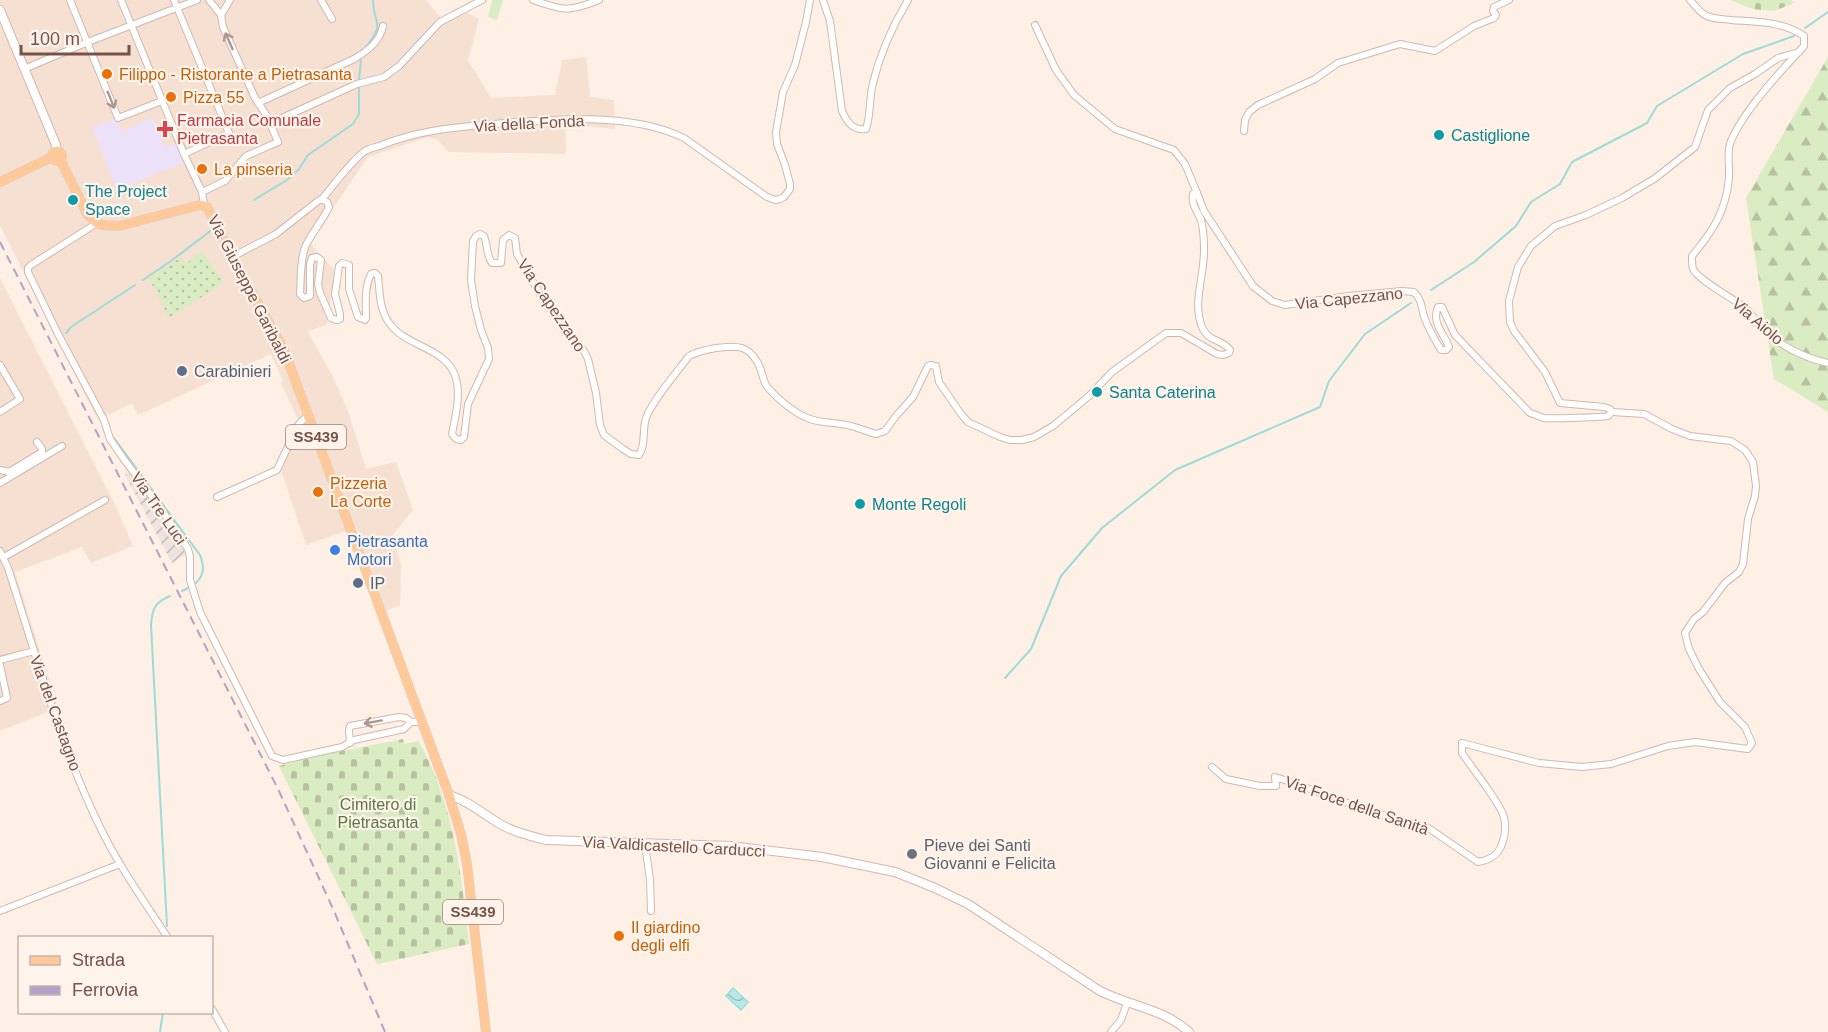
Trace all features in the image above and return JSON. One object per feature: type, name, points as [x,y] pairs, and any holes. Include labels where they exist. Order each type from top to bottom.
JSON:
[{"type":"main road","points":[[0,182],[56,156],[87,214],[97,223],[118,226],[204,206]]},
{"type":"main road","name":"Via Giuseppe Garibaldi","points":[[204,206],[209,209],[284,350],[449,795]]},
{"type":"main road","name":"SS439","points":[[449,795],[467,864],[486,1032]]},
{"type":"street","points":[[70,0],[118,118],[162,100]]},
{"type":"street","name":"Via Giuseppe Garibaldi","points":[[121,0],[184,154],[202,192],[204,206]]},
{"type":"street","points":[[174,0],[229,133],[184,154]]},
{"type":"street","points":[[24,69],[197,0]]},
{"type":"street","points":[[202,192],[225,181],[246,156],[278,141],[271,123],[258,104],[223,27],[221,15],[209,0]]},
{"type":"street","points":[[221,15],[230,0]]},
{"type":"street","points":[[321,0],[332,19]]},
{"type":"street","points":[[271,123],[357,84],[384,77],[399,66],[440,22],[482,0]]},
{"type":"street","points":[[533,0],[566,9],[582,7],[599,0]]},
{"type":"street","name":"Via della Fonda","points":[[322,199],[365,151],[403,136],[447,128],[551,119],[583,119],[619,122],[670,132],[684,138],[766,197],[780,199],[788,194],[790,184],[777,144],[778,116],[783,92],[801,45],[810,0]]},
{"type":"street","points":[[823,0],[830,21],[842,111],[854,128],[860,130],[866,129],[869,121],[872,84],[884,50],[908,0]]},
{"type":"street","points":[[1244,131],[1245,120],[1258,105],[1315,79],[1338,63],[1400,44],[1434,51],[1474,26],[1494,18],[1496,15],[1494,7],[1509,0]]},
{"type":"street","points":[[1611,412],[1610,409],[1604,407],[1560,403],[1545,372],[1514,331],[1510,322],[1509,301],[1518,267],[1531,246],[1556,226],[1622,198],[1654,179],[1695,147],[1708,110],[1730,88],[1778,58],[1799,52],[1804,46],[1804,36],[1795,30],[1775,24],[1707,16],[1690,0]]},
{"type":"street","points":[[0,10],[3,29],[24,69],[56,145],[56,156]]},
{"type":"street","points":[[1035,25],[1056,70],[1074,95],[1115,129],[1174,150],[1185,164],[1197,194]]},
{"type":"street","points":[[258,104],[354,59],[368,50],[378,39],[383,26]]},
{"type":"street","name":"Via Aiolo","points":[[1799,52],[1751,108],[1730,143],[1726,199],[1716,225],[1692,256],[1693,270],[1703,280],[1747,309],[1762,329],[1779,342],[1817,361],[1828,363]]},
{"type":"street","name":"Via Capezzano","points":[[322,199],[327,201],[329,207],[303,253],[301,297],[310,296],[310,264],[312,258],[317,257],[321,260],[318,284],[320,293],[331,318],[336,320],[340,318],[335,294],[339,266],[345,263],[349,265],[349,290],[356,313],[358,317],[365,320],[366,292],[369,278],[375,273],[378,276],[379,298],[389,324],[394,330],[434,352],[444,360],[454,374],[458,383],[458,400],[452,434],[456,439],[461,440],[464,437],[468,404],[489,359],[488,348],[475,306],[471,280],[473,241],[480,234],[484,236],[488,258],[496,264],[501,263],[503,240],[509,236],[514,238],[516,254],[540,294],[588,359],[600,425],[604,435],[631,454],[639,454],[642,450],[646,416],[689,356],[706,349],[737,347],[744,348],[757,360],[765,384],[788,407],[817,422],[842,423],[876,434],[885,431],[917,392],[928,366],[933,365],[937,370],[939,382],[968,422],[1010,440],[1034,437],[1053,426],[1089,396],[1112,372],[1166,333],[1181,333],[1217,354],[1229,354],[1228,346],[1211,339],[1201,324],[1198,298],[1203,274],[1204,247],[1201,221],[1192,198],[1193,194],[1197,194],[1204,212],[1253,286],[1267,298],[1285,305],[1349,296],[1414,292],[1421,300],[1424,317],[1441,350],[1449,347],[1436,320],[1438,307],[1442,307],[1455,335],[1530,413],[1556,419],[1583,416],[1602,417],[1608,416],[1611,412]]},
{"type":"street","points":[[232,256],[276,234],[322,199]]},
{"type":"street","name":"Via Tre Luci","points":[[97,223],[28,268],[28,272],[104,420],[110,439],[188,549],[190,580],[200,612],[272,756],[283,760],[342,747],[350,742],[404,729],[411,722],[422,722]]},
{"type":"street","points":[[0,365],[20,399],[0,412]]},
{"type":"street","name":"Via Foce della Sanità","points":[[1212,767],[1226,779],[1260,786],[1276,786],[1275,777],[1371,812],[1427,826],[1478,862],[1490,859],[1500,850],[1505,836],[1505,822],[1500,806],[1462,753],[1462,743],[1539,764],[1582,767],[1611,764],[1668,746],[1695,742],[1748,749],[1752,743],[1745,727],[1720,702],[1699,669],[1689,649],[1685,633],[1725,583],[1739,573],[1743,564],[1748,519],[1756,486],[1753,462],[1745,450],[1731,441],[1690,436],[1644,414],[1611,412]]},
{"type":"street","points":[[217,497],[277,470],[298,425],[308,415]]},
{"type":"street","points":[[0,470],[9,471],[42,452],[37,442]]},
{"type":"street","points":[[0,483],[62,446]]},
{"type":"street","name":"Via del Castagno","points":[[105,500],[2,554],[55,715],[90,806],[120,864],[167,936]]},
{"type":"street","points":[[0,660],[34,651]]},
{"type":"street","points":[[0,665],[8,698],[0,702]]},
{"type":"street","name":"Via Tre Luci","points":[[350,742],[350,726],[399,717],[406,717],[411,722]]},
{"type":"street","name":"Via Valdicastello Carducci","points":[[449,795],[502,825],[531,837],[562,842],[731,846],[822,857],[895,872],[968,904],[1080,979],[1127,1003],[1172,1019],[1189,1032]]},
{"type":"street","points":[[645,844],[651,911]]},
{"type":"street","points":[[0,911],[120,864]]},
{"type":"street","points":[[1111,1032],[1121,1020],[1127,1003]]},
{"type":"street","points":[[213,1012],[225,1032]]},
{"type":"shaded area","points":[[0,0],[426,0],[441,18],[457,8],[479,19],[468,60],[491,98],[555,95],[562,60],[586,57],[590,97],[614,100],[615,129],[565,124],[566,154],[448,152],[438,140],[428,137],[368,157],[311,244],[335,271],[327,324],[308,332],[332,375],[348,411],[366,469],[396,462],[413,510],[393,535],[401,566],[400,605],[386,611],[356,527],[306,545],[281,470],[301,426],[281,383],[283,381],[271,354],[138,415],[132,403],[98,420],[0,225]]},
{"type":"shaded area","points":[[152,117],[165,147],[175,143],[183,163],[117,190],[92,128],[116,118],[122,131]]},
{"type":"shaded area","points":[[0,278],[116,507],[133,546],[91,563],[82,547],[15,572],[58,708],[0,731]]},
{"type":"shaded area","points":[[130,472],[186,554],[172,563],[125,475]]},
{"type":"green space","points":[[492,0],[503,0],[497,20],[488,17]]},
{"type":"green space","points":[[1730,0],[1791,0],[1794,3],[1774,11],[1753,9]]},
{"type":"green space","points":[[1828,57],[1828,412],[1774,379],[1746,198]]},
{"type":"green space","points":[[202,251],[224,283],[169,318],[149,278],[182,257],[187,263]]},
{"type":"green space","name":"Cimitero di Pietrasanta","points":[[403,739],[404,744],[419,741],[445,802],[458,862],[469,944],[377,964],[279,766]]},
{"type":"water","points":[[733,988],[748,1002],[741,1010],[726,996]]},
{"type":"waterway","points":[[366,47],[377,27],[373,0]]},
{"type":"waterway","points":[[1805,28],[1828,12]]},
{"type":"waterway","points":[[1431,290],[1474,262],[1516,226],[1531,202],[1560,184],[1572,162],[1647,123],[1657,106],[1743,54],[1794,36]]},
{"type":"waterway","points":[[359,80],[361,60]]},
{"type":"waterway","points":[[254,200],[287,180],[299,169],[308,155],[353,124],[359,114],[359,86]]},
{"type":"waterway","points":[[143,280],[213,229]]},
{"type":"waterway","points":[[66,333],[71,327],[135,285]]},
{"type":"waterway","points":[[1005,678],[1031,649],[1061,576],[1102,528],[1175,470],[1320,407],[1329,381],[1365,334],[1411,303]]},
{"type":"waterway","points":[[114,438],[200,555],[203,570],[196,583]]},
{"type":"waterway","points":[[182,591],[188,588]]},
{"type":"waterway","points":[[167,926],[151,625],[155,607],[170,596]]},
{"type":"waterway","points":[[160,1032],[163,1014]]},
{"type":"railway","points":[[0,242],[278,789],[334,911],[385,1032]]},
{"type":"place","name":"Filippo - Ristorante a Pietrasanta","points":[[107,74]]},
{"type":"place","name":"Pizza 55","points":[[171,97]]},
{"type":"place","name":"Farmacia Comunale Pietrasanta","points":[[165,129]]},
{"type":"place","name":"Castiglione","points":[[1439,135]]},
{"type":"place","name":"La pinseria","points":[[202,169]]},
{"type":"place","name":"The Project Space","points":[[73,200]]},
{"type":"place","name":"Carabinieri","points":[[182,371]]},
{"type":"place","name":"Santa Caterina","points":[[1097,392]]},
{"type":"place","name":"Pizzeria La Corte","points":[[318,492]]},
{"type":"place","name":"Monte Regoli","points":[[860,504]]},
{"type":"place","name":"Pietrasanta Motori","points":[[335,550]]},
{"type":"place","name":"IP","points":[[358,583]]},
{"type":"place","name":"Pieve dei Santi Giovanni e Felicita","points":[[912,854]]},
{"type":"place","name":"Il giardino degli elfi","points":[[619,936]]}]
